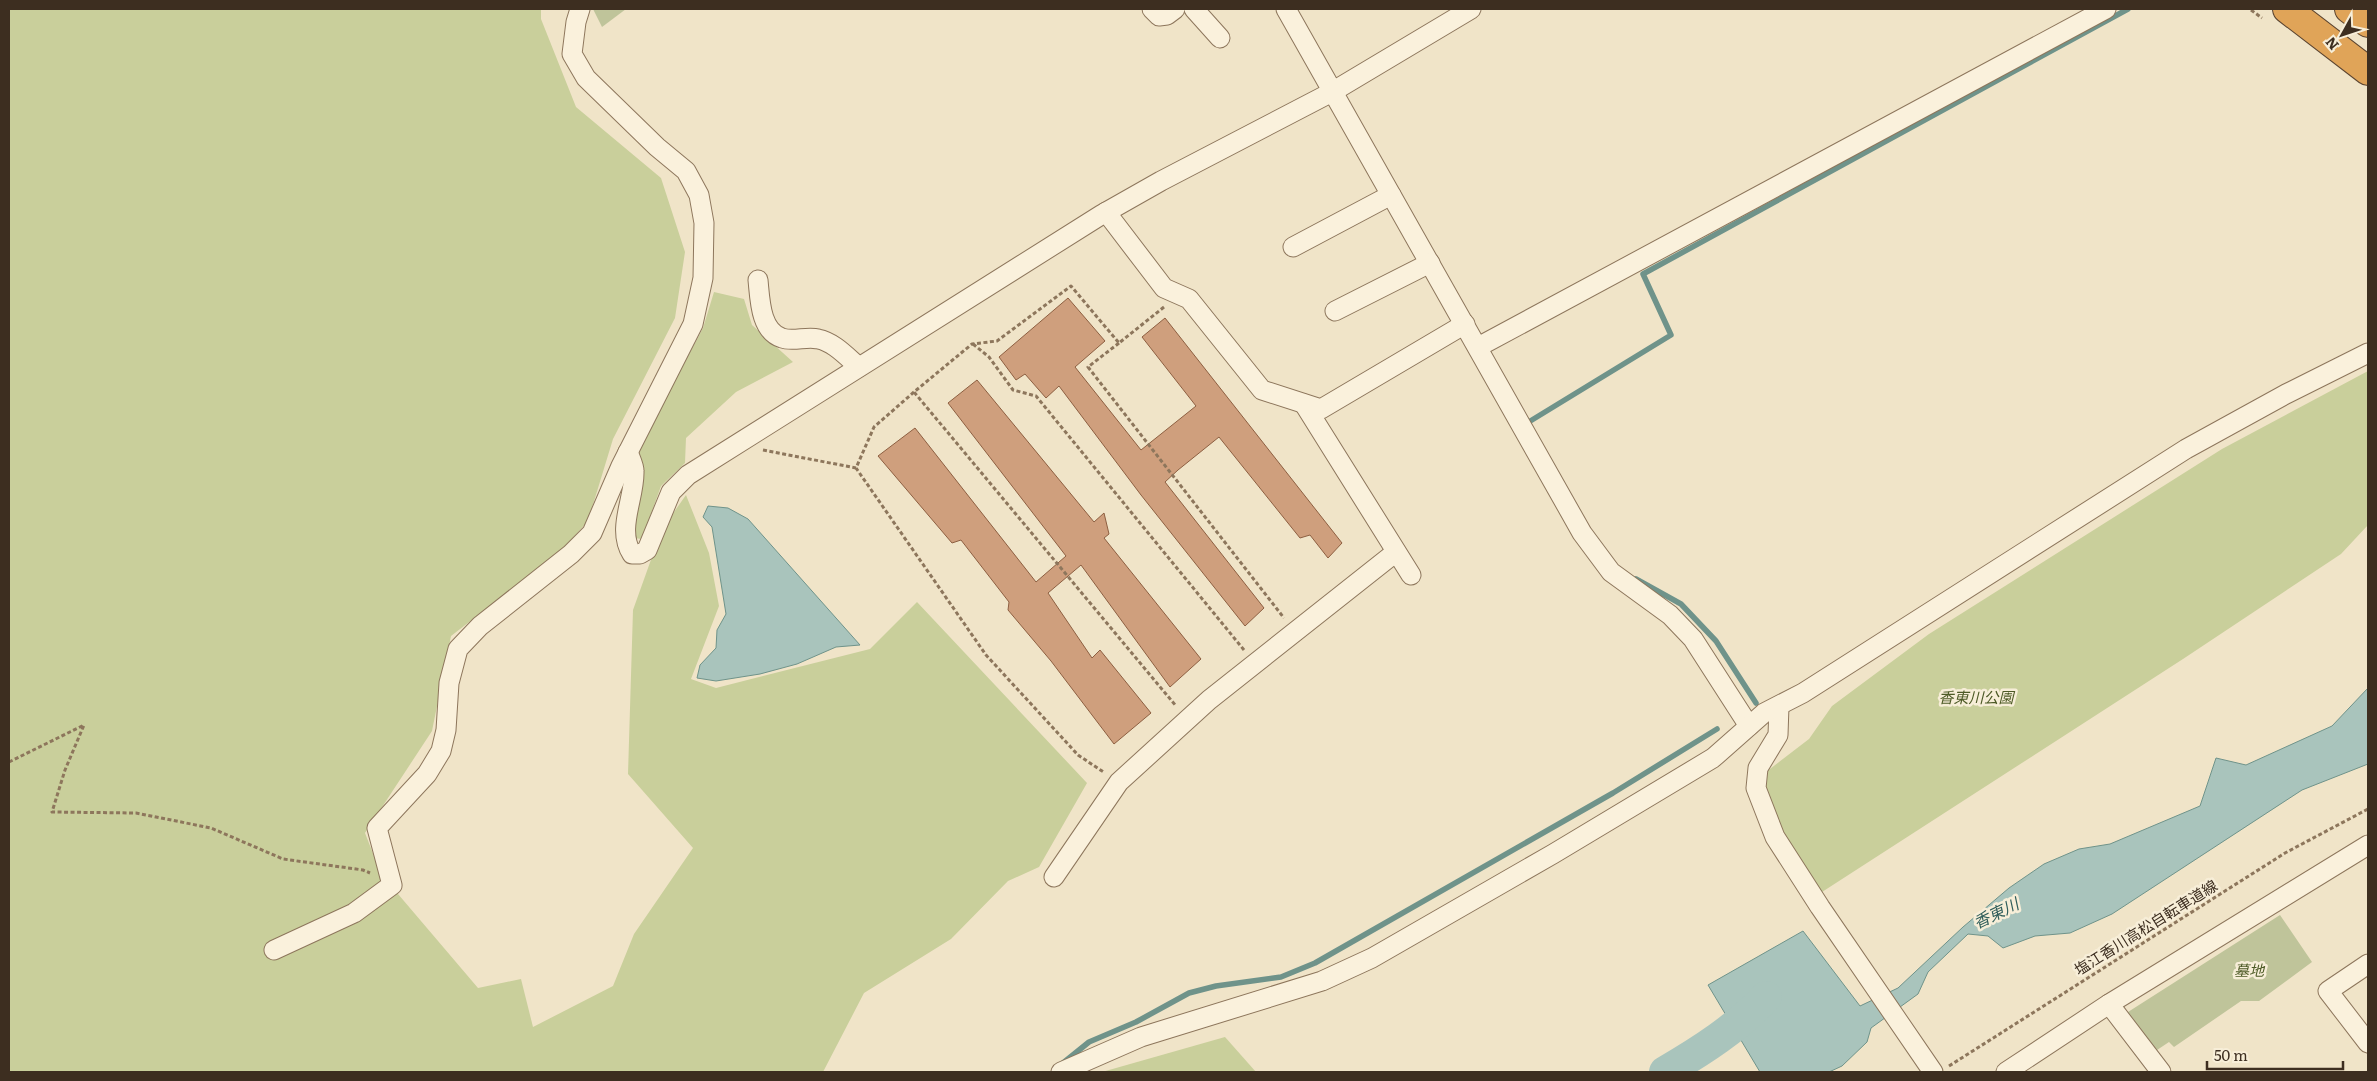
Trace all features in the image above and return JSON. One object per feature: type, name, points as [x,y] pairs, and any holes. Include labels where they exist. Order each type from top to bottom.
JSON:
[{"type":"highway","points":[[2307,9],[2368,57]]},
{"type":"highway","points":[[2350,9],[2368,24]]},
{"type":"highway","points":[[2274,13],[2368,71]]},
{"type":"street","points":[[274,950],[354,914],[392,885],[377,828],[427,774],[441,751],[446,730],[449,683],[458,649],[480,626],[571,554],[592,533],[628,452],[693,324],[703,278],[704,223],[699,194],[686,171],[657,147],[586,78],[572,54],[580,9]]},
{"type":"street","points":[[1152,9],[1159,16],[1167,15],[1175,9]]},
{"type":"street","points":[[1194,9],[1220,38]]},
{"type":"street","points":[[1286,9],[1596,554],[1611,572],[1670,615],[1693,639],[1749,726]]},
{"type":"street","points":[[628,452],[634,470],[625,534],[627,546],[632,554],[640,554],[647,550],[671,492],[688,475],[1106,212],[1161,181],[1332,92],[1471,9]]},
{"type":"street","points":[[1478,347],[2106,9]]},
{"type":"street","points":[[1293,247],[1391,195]]},
{"type":"street","points":[[1106,212],[1164,288],[1189,299],[1262,390],[1304,404],[1321,409],[1465,324]]},
{"type":"street","points":[[1335,311],[1430,263]]},
{"type":"street","points":[[758,280],[764,317],[770,328],[782,338],[818,339],[837,348],[859,367]]},
{"type":"street","points":[[1061,1072],[1141,1037],[1322,981],[1372,958],[1553,854],[1713,758],[1764,713],[1803,693],[2186,449],[2286,394],[2368,353]]},
{"type":"street","points":[[1304,404],[1411,575]]},
{"type":"street","points":[[1054,876],[1119,782],[1255,663],[1396,552]]},
{"type":"street","points":[[1779,706],[1778,735],[1758,768],[1756,788],[1776,837],[1820,907],[1914,1042],[1940,1070]]},
{"type":"street","points":[[2006,1072],[2109,1004],[2368,845]]},
{"type":"street","points":[[2368,964],[2328,991],[2368,1043]]},
{"type":"street","points":[[2109,1004],[2161,1072]]},
{"type":"path","points":[[2251,10],[2274,13]]},
{"type":"path","points":[[856,468],[874,427],[914,392],[972,344],[997,341],[1071,286],[1119,343]]},
{"type":"path","points":[[1180,294],[1088,367],[1295,632]]},
{"type":"path","points":[[972,344],[989,357],[1013,390],[1036,396],[1255,663]]},
{"type":"path","points":[[914,392],[1188,720]]},
{"type":"path","points":[[737,445],[856,468],[986,654],[1078,755],[1119,782]]},
{"type":"path","points":[[9,762],[84,725],[65,770],[52,812],[136,813],[211,828],[282,860],[364,870],[392,885]]},
{"type":"path","name":"塩江香川高松自転車道線","points":[[1940,1070],[2285,853],[2368,809]]},
{"type":"green space","points":[[9,9],[541,9],[541,19],[576,107],[661,178],[685,252],[675,318],[613,439],[588,521],[560,552],[451,636],[432,731],[365,833],[381,874],[478,988],[521,979],[533,1027],[613,986],[634,934],[693,848],[628,774],[633,610],[662,529],[686,495],[709,553],[719,606],[691,679],[716,688],[870,649],[917,602],[1087,783],[1039,867],[1008,881],[951,939],[864,993],[823,1072],[9,1072]]},
{"type":"green space","points":[[593,9],[626,9],[602,27]]},
{"type":"green space","points":[[714,292],[744,299],[752,325],[793,362],[736,392],[686,438],[685,463],[661,486],[642,539],[633,538],[640,487],[639,448],[703,328]]},
{"type":"green space","name":"香東川公園","points":[[2368,371],[2368,525],[2341,554],[2183,659],[1822,892],[1791,851],[1765,794],[1766,772],[1809,739],[1832,706],[1929,634],[2222,449]]},
{"type":"green space","name":"墓地","points":[[2280,915],[2312,962],[2259,1001],[2241,1001],[2174,1047],[2169,1042],[2151,1054],[2125,1021],[2128,1012]]},
{"type":"green space","points":[[1225,1037],[1256,1072],[1102,1072]]},
{"type":"water","points":[[708,506],[728,508],[748,519],[860,645],[836,647],[797,664],[760,674],[716,681],[697,678],[700,665],[716,648],[717,630],[726,614],[712,527],[703,517]]},
{"type":"water","points":[[2368,688],[2368,764],[2302,790],[2112,914],[2070,933],[2035,936],[2003,948],[1988,936],[1968,934],[1928,972],[1918,994],[1871,1028],[1867,1042],[1842,1066],[1829,1072],[1760,1072],[1708,985],[1803,931],[1860,1006],[1898,988],[1963,927],[2009,888],[2044,864],[2079,849],[2110,844],[2200,806],[2216,758],[2246,765],[2332,726]]},
{"type":"building","points":[[1068,298],[1105,341],[1075,367],[1141,450],[1196,406],[1142,337],[1165,318],[1342,543],[1328,558],[1310,535],[1300,538],[1219,437],[1178,470],[1165,482],[1264,608],[1245,626],[1141,495],[1059,386],[1046,398],[1025,374],[1016,380],[999,357]]},
{"type":"building","points":[[977,380],[1094,522],[1104,513],[1109,534],[1104,538],[1201,659],[1170,687],[1081,565],[1048,593],[1092,658],[1100,650],[1151,713],[1114,744],[1051,661],[1008,610],[1009,602],[961,540],[952,543],[878,456],[915,428],[1036,582],[1066,556],[948,403]]},
{"type":"waterway","points":[[1529,427],[1527,423],[1671,335],[1643,274],[2128,9]]},
{"type":"waterway","points":[[1636,579],[1681,604],[1716,641],[1756,703]]},
{"type":"waterway","points":[[1063,1063],[1089,1042],[1136,1022],[1189,993],[1216,986],[1281,977],[1315,963],[1613,793],[1717,729]]},
{"type":"waterway","name":"香東川","points":[[1665,1072],[1718,1038],[1743,1019],[1766,997]]}]
